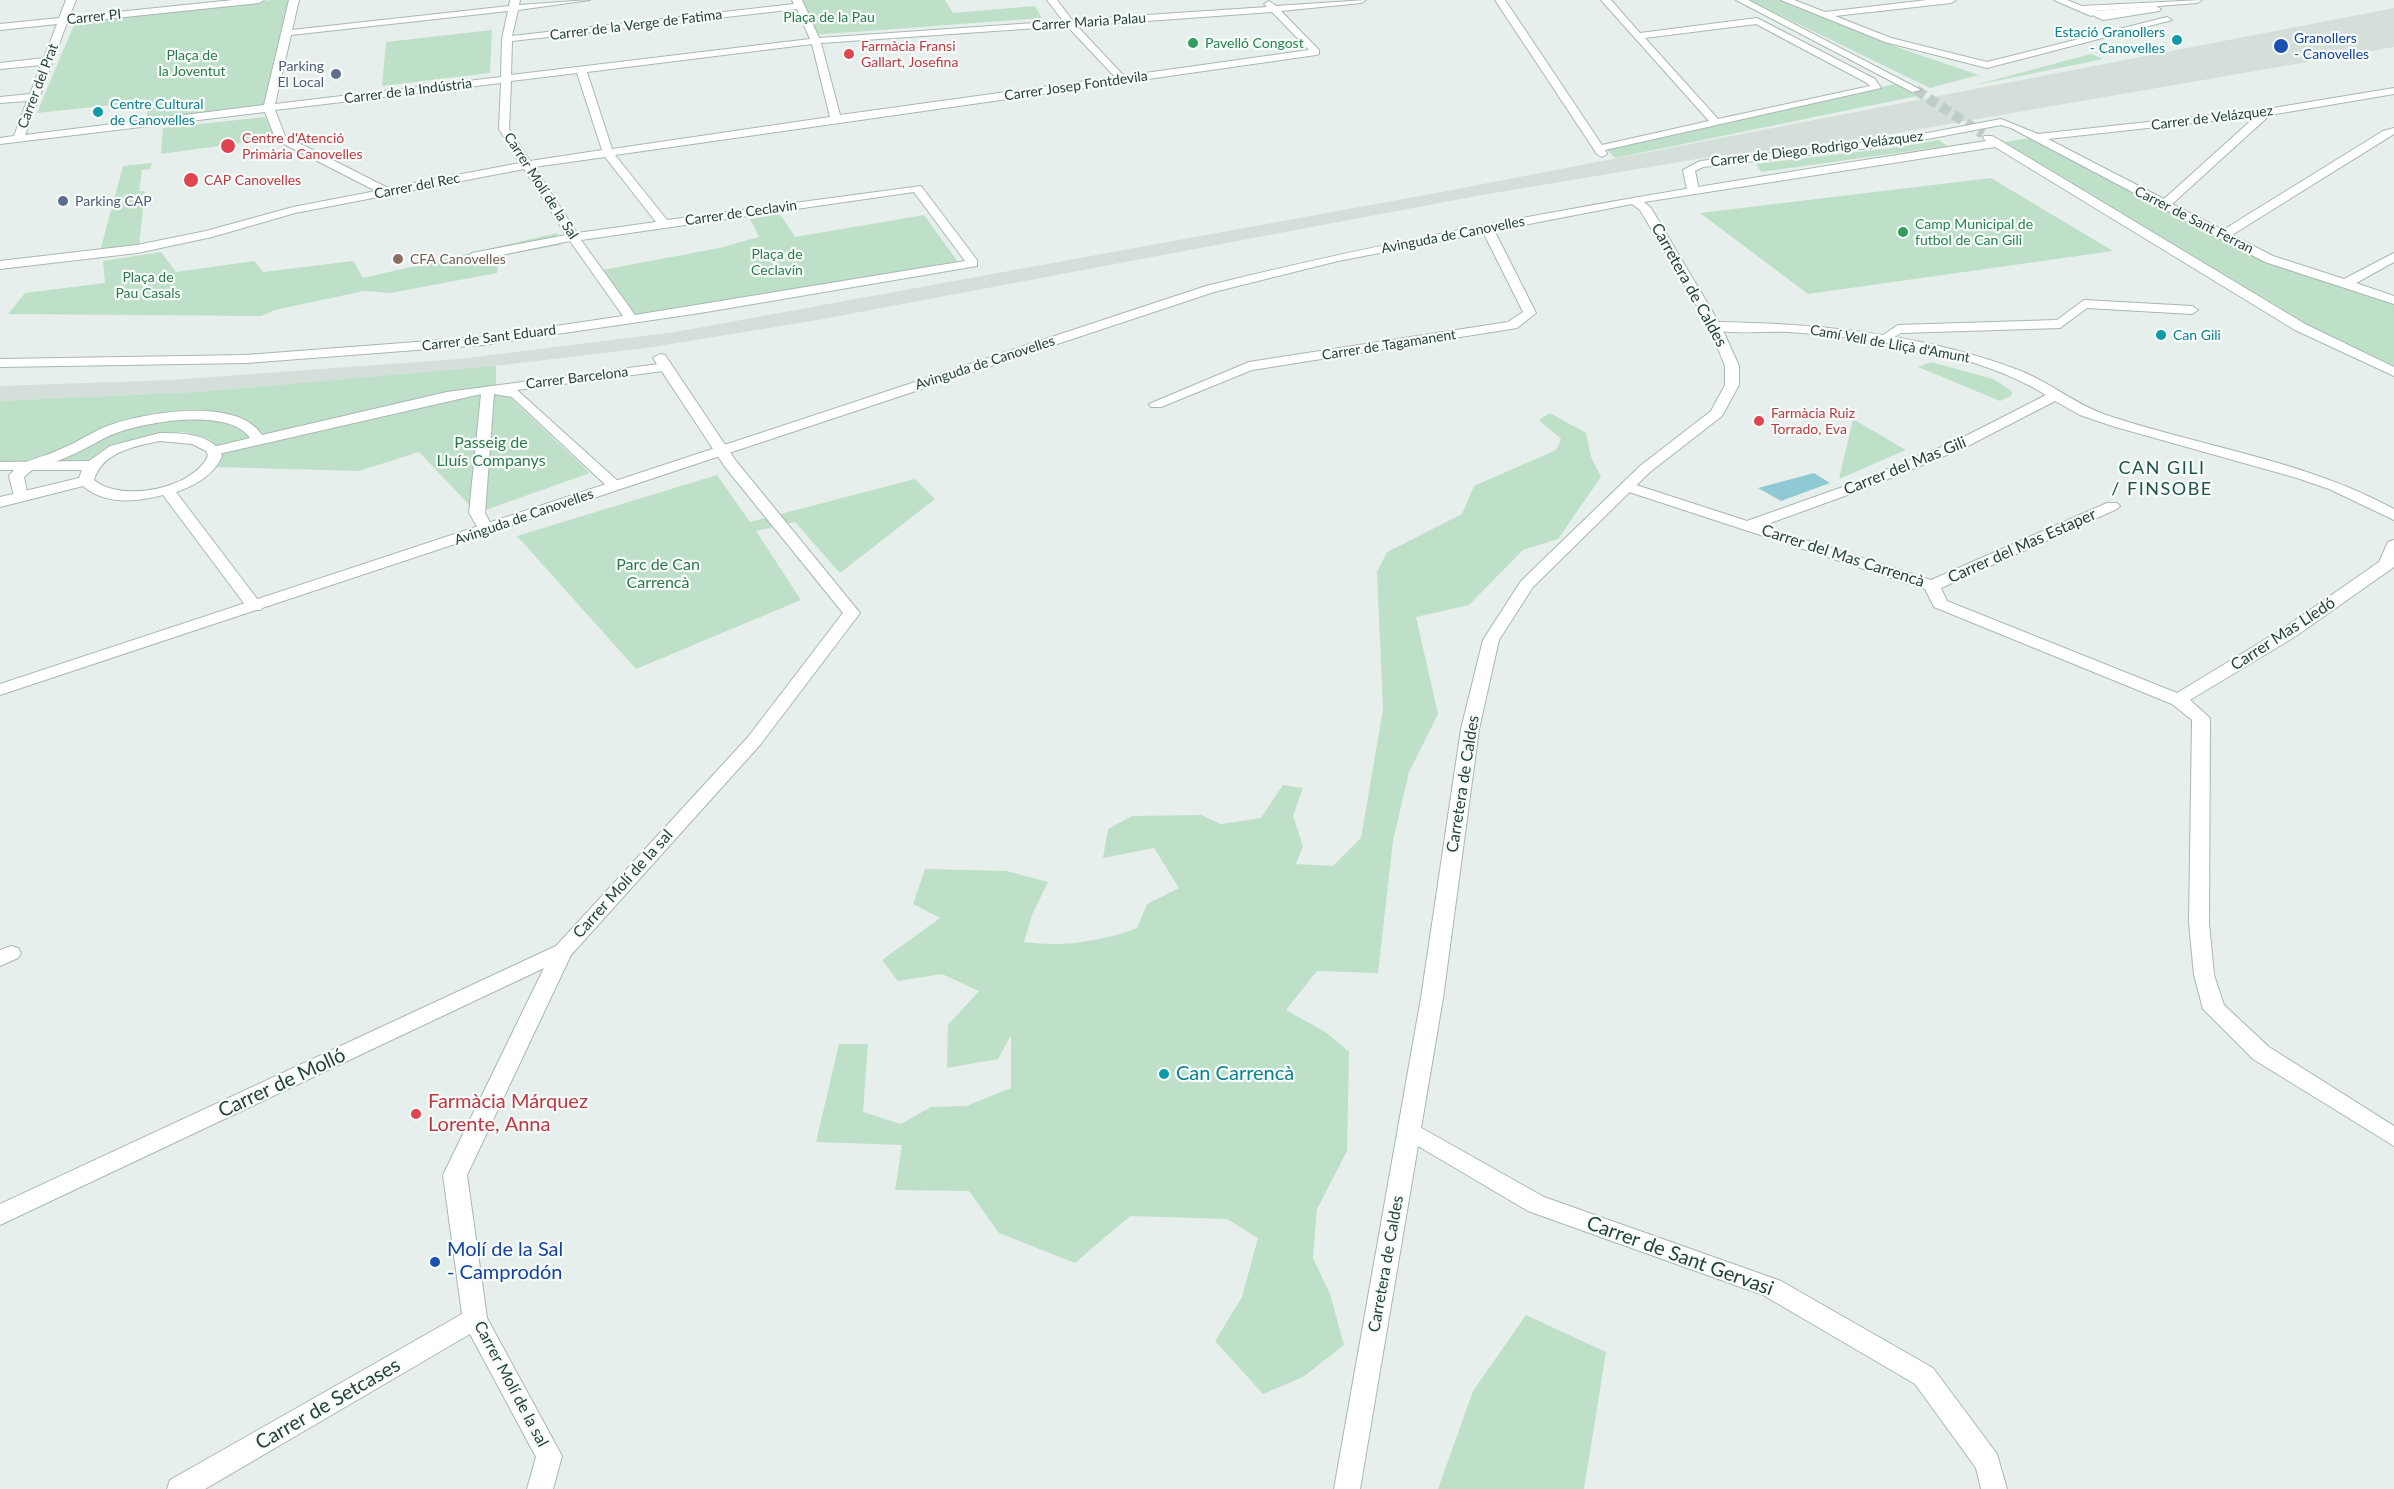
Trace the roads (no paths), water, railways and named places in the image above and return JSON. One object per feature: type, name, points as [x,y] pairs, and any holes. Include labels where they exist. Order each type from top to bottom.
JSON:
[{"type":"street","name":"Carrer del Prat","points":[[18,139],[71,0]]},
{"type":"street","name":"Carrer PI","points":[[0,27],[259,0]]},
{"type":"street","points":[[294,0],[269,108],[280,138],[387,192]]},
{"type":"street","points":[[286,33],[515,4],[585,0]]},
{"type":"street","points":[[1052,0],[1070,24],[1122,79]]},
{"type":"street","points":[[1264,0],[1274,9]]},
{"type":"street","name":"Carrer Maria Palau","points":[[816,41],[1274,9],[1361,0]]},
{"type":"street","points":[[1500,0],[1604,150],[1715,122],[1876,88],[1871,81],[1757,21],[1638,36]]},
{"type":"street","points":[[1605,0],[1715,122]]},
{"type":"street","points":[[1741,0],[1916,90]]},
{"type":"street","points":[[1786,0],[1888,40],[1987,65],[2167,20]]},
{"type":"street","points":[[1823,14],[1951,0]]},
{"type":"street","points":[[2060,0],[2099,16],[2118,15],[2156,9],[2099,16]]},
{"type":"street","points":[[2082,9],[2197,0]]},
{"type":"street","points":[[799,3],[816,41],[836,119]]},
{"type":"street","name":"Carrer de la Verge de Fatima","points":[[507,39],[799,3]]},
{"type":"street","name":"Carrer Molí de la Sal","points":[[515,4],[507,39],[504,129],[574,237],[632,319]]},
{"type":"street","name":"Carrer Josep Fontdevila","points":[[836,119],[1316,52],[1274,9]]},
{"type":"street","points":[[2118,15],[2146,25]]},
{"type":"street","name":"Carrer de la Indústria","points":[[0,141],[816,41]]},
{"type":"street","points":[[0,66],[48,61]]},
{"type":"street","points":[[581,70],[608,153],[664,224]]},
{"type":"street","name":"Carrer de Velázquez","points":[[2037,137],[2267,112],[2390,92]]},
{"type":"street","points":[[0,100],[34,97]]},
{"type":"street","points":[[2164,205],[2267,112]]},
{"type":"street","name":"Carrer del Rec","points":[[0,265],[137,249],[208,234],[293,210],[526,165],[836,119]]},
{"type":"street","name":"Carrer de Sant Ferran","points":[[2001,122],[2037,137],[2269,259],[2394,300]]},
{"type":"street","name":"Carrer de Diego Rodrigo Velázquez","points":[[1693,190],[1689,170],[1700,164],[1896,142],[2001,122]]},
{"type":"street","points":[[2223,235],[2387,133],[2394,132]]},
{"type":"street","points":[[1983,134],[2300,327],[2394,372]]},
{"type":"street","name":"Avinguda de Canovelles","points":[[0,690],[255,608],[1210,289],[1338,257],[1634,200],[1997,144]]},
{"type":"street","name":"Carrer de Ceclavin","points":[[472,257],[574,237],[917,188],[973,263]]},
{"type":"street","name":"Carretera de Caldes","points":[[1347,1489],[1432,998],[1470,729],[1491,640],[1527,584],[1645,469],[1717,412],[1732,385],[1732,366],[1715,326],[1645,207],[1634,200]]},
{"type":"street","name":"Carrer de Tagamanent","points":[[1156,404],[1249,366],[1512,325],[1530,313],[1487,228]]},
{"type":"street","points":[[2345,284],[2394,258]]},
{"type":"street","name":"Carrer de Sant Eduard","points":[[0,363],[246,359],[482,341],[632,319],[973,263]]},
{"type":"street","points":[[2345,284],[2394,288]]},
{"type":"street","points":[[1881,341],[1898,329],[2060,324],[2084,304],[2192,309]]},
{"type":"street","name":"Camí Vell de Lliçà d'Amunt","points":[[1715,326],[1762,325],[1881,341],[1977,360],[2017,374],[2100,418],[2207,449],[2285,467],[2371,501],[2394,515]]},
{"type":"street","name":"Carrer Molí de la sal","points":[[540,1489],[549,1456],[475,1319],[455,1174],[563,951],[754,741],[852,613],[730,464],[723,450],[663,363]]},
{"type":"street","name":"Carrer Barcelona","points":[[214,451],[447,396],[663,363]]},
{"type":"street","points":[[486,530],[477,513],[488,390],[516,394],[615,486]]},
{"type":"street","name":"Carrer del Mas Gili","points":[[1750,525],[1858,486],[1962,444],[2055,396]]},
{"type":"street","points":[[20,497],[16,476],[26,466],[65,453],[117,428],[156,418],[193,415],[223,418],[250,427],[258,440]]},
{"type":"street","points":[[0,466],[92,465],[120,448],[160,438],[196,439],[208,444],[214,451],[214,459],[199,476],[167,489],[124,496],[106,494],[92,489],[86,481]]},
{"type":"street","points":[[86,481],[92,465]]},
{"type":"street","points":[[0,502],[86,481]]},
{"type":"street","name":"Carrer del Mas Carrencà","points":[[1628,487],[1932,586],[1940,604],[2178,700],[2201,718],[2200,937],[2204,975],[2214,1009],[2261,1053],[2394,1137]]},
{"type":"street","points":[[167,489],[255,608]]},
{"type":"street","points":[[2371,501],[2394,528]]},
{"type":"street","name":"Carrer del Mas Estaper","points":[[1932,586],[2112,506]]},
{"type":"street","name":"Carrer Mas Lledó","points":[[2178,700],[2290,632],[2390,563],[2394,545]]},
{"type":"street","name":"Carrer de Molló","points":[[0,1215],[563,951]]},
{"type":"street","name":"Carrer de Sant Gervasi","points":[[1409,1130],[1536,1204],[1772,1288],[1924,1376],[1988,1463],[1994,1489]]},
{"type":"street","name":"Carrer de Setcases","points":[[180,1489],[475,1319]]},
{"type":"water","points":[[1814,473],[1830,483],[1781,501],[1758,488]]},
{"type":"tunnel","points":[[1916,90],[1983,134]]},
{"type":"place","name":"Estació Granollers - Canovelles","points":[[2177,40]]},
{"type":"place","name":"Pavelló Congost","points":[[1193,43]]},
{"type":"place","name":"Granollers - Canovelles","points":[[2281,46]]},
{"type":"place","name":"Farmàcia Fransi Gallart, Josefina","points":[[849,54]]},
{"type":"place","name":"Parking El Local","points":[[336,74]]},
{"type":"place","name":"Centre Cultural de Canovelles","points":[[98,112]]},
{"type":"place","name":"Centre d'Atenció Primària Canovelles","points":[[228,146]]},
{"type":"place","name":"CAP Canovelles","points":[[191,180]]},
{"type":"place","name":"Parking CAP","points":[[63,201]]},
{"type":"place","name":"Camp Municipal de futbol de Can Gili","points":[[1903,232]]},
{"type":"place","name":"CFA Canovelles","points":[[398,259]]},
{"type":"place","name":"Can Gili","points":[[2161,335]]},
{"type":"place","name":"Farmàcia Ruiz Torrado, Eva","points":[[1759,421]]},
{"type":"place","name":"Can Carrencà","points":[[1164,1074]]},
{"type":"place","name":"Farmàcia Márquez Lorente, Anna","points":[[416,1114]]},
{"type":"place","name":"Molí de la Sal - Camprodón","points":[[435,1262]]},
{"type":"district","name":"CAN GILI / FINSOBE","points":[[2162,478]]},
{"type":"park label","name":"Plaça de la Pau","points":[[829,17]]},
{"type":"park label","name":"Plaça de la Joventut","points":[[192,64]]},
{"type":"park label","name":"Plaça de Ceclavín","points":[[777,262]]},
{"type":"park label","name":"Plaça de Pau Casals","points":[[148,286]]},
{"type":"park label","name":"Passeig de Lluís Companys","points":[[491,452]]},
{"type":"park label","name":"Parc de Can Carrencà","points":[[658,574]]}]
